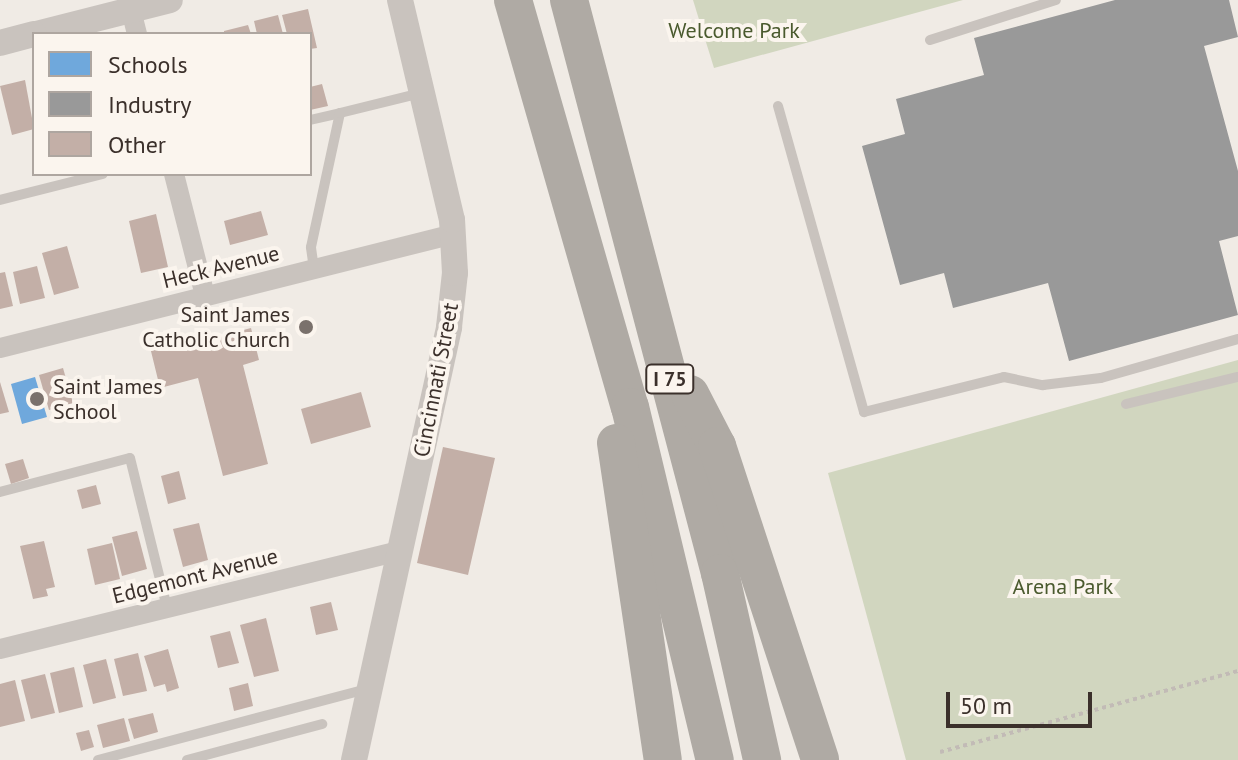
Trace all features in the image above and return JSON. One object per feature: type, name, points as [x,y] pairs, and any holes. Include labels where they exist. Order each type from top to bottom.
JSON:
[{"type":"highway","name":"I 75","points":[[513,0],[660,521],[715,760]]},
{"type":"highway","name":"I 75","points":[[569,0],[658,334],[762,760]]},
{"type":"highway","points":[[658,334],[717,446],[820,760]]},
{"type":"highway","points":[[609,337],[612,428],[663,760]]},
{"type":"street","points":[[45,32],[132,15],[170,0]]},
{"type":"street","name":"Cincinnati Street","points":[[354,760],[451,315],[453,234],[400,0]]},
{"type":"street","points":[[0,43],[32,35]]},
{"type":"street","points":[[175,176],[205,296]]},
{"type":"street","name":"Heck Avenue","points":[[0,348],[453,234]]},
{"type":"street","name":"Edgemont Avenue","points":[[0,649],[402,550]]},
{"type":"lane","points":[[930,40],[1056,0]]},
{"type":"lane","points":[[312,120],[422,93]]},
{"type":"lane","points":[[778,106],[864,412],[1004,377],[1043,385],[1101,378],[1238,339]]},
{"type":"lane","points":[[314,269],[311,247],[340,113]]},
{"type":"lane","points":[[0,200],[95,176]]},
{"type":"lane","points":[[1126,404],[1238,377]]},
{"type":"lane","points":[[0,492],[130,458],[167,607]]},
{"type":"lane","points":[[98,760],[368,689]]},
{"type":"lane","points":[[187,760],[322,724]]},
{"type":"path","points":[[940,752],[1238,671]]},
{"type":"green space","name":"Welcome Park","points":[[693,0],[963,0],[714,68]]},
{"type":"green space","name":"Arena Park","points":[[1238,360],[1238,760],[906,760],[828,473]]},
{"type":"building: Schools","points":[[35,377],[47,417],[22,424],[11,384]]},
{"type":"building: Industry","points":[[1115,0],[1229,0],[1238,37],[1204,46],[1238,171],[1238,236],[1219,241],[1238,315],[1069,361],[1048,283],[953,308],[944,273],[900,285],[862,146],[905,134],[896,99],[984,75],[974,38]]},
{"type":"building: Other","points":[[308,9],[317,48],[312,49],[312,32],[286,32],[282,15]]},
{"type":"building: Other","points":[[278,15],[282,32],[257,32],[254,21]]},
{"type":"building: Other","points":[[248,25],[250,32],[224,32]]},
{"type":"building: Other","points":[[25,80],[32,130],[12,135],[0,86]]},
{"type":"building: Other","points":[[322,84],[328,106],[312,110],[312,86]]},
{"type":"building: Other","points":[[261,211],[268,235],[230,245],[224,221]]},
{"type":"building: Other","points":[[156,214],[168,267],[141,273],[129,221]]},
{"type":"building: Other","points":[[67,246],[79,288],[54,295],[42,253]]},
{"type":"building: Other","points":[[37,266],[45,298],[20,304],[13,272]]},
{"type":"building: Other","points":[[5,272],[13,306],[0,309],[0,273]]},
{"type":"building: Other","points":[[251,328],[259,360],[243,365],[268,464],[223,476],[198,378],[160,388],[149,343],[171,337],[174,348]]},
{"type":"building: Other","points":[[63,368],[73,403],[49,410],[39,375]]},
{"type":"building: Other","points":[[0,382],[9,412],[0,414]]},
{"type":"building: Other","points":[[361,392],[371,427],[311,444],[301,409]]},
{"type":"building: Other","points":[[443,447],[495,458],[468,575],[417,563]]},
{"type":"building: Other","points":[[23,459],[29,478],[11,484],[5,464]]},
{"type":"building: Other","points":[[179,471],[186,499],[168,504],[161,476]]},
{"type":"building: Other","points":[[96,485],[101,504],[82,509],[77,490]]},
{"type":"building: Other","points":[[199,523],[208,560],[183,567],[173,529]]},
{"type":"building: Other","points":[[137,531],[147,569],[122,576],[112,537]]},
{"type":"building: Other","points":[[44,541],[55,587],[46,589],[48,596],[33,599],[20,546]]},
{"type":"building: Other","points":[[112,543],[120,579],[95,585],[87,549]]},
{"type":"building: Other","points":[[331,602],[338,630],[316,635],[310,607]]},
{"type":"building: Other","points":[[266,618],[279,671],[254,677],[240,625]]},
{"type":"building: Other","points":[[230,631],[239,663],[218,668],[210,636]]},
{"type":"building: Other","points":[[168,649],[179,688],[167,692],[165,684],[154,687],[144,656]]},
{"type":"building: Other","points":[[138,653],[147,691],[123,696],[114,659]]},
{"type":"building: Other","points":[[106,659],[116,698],[93,704],[83,665]]},
{"type":"building: Other","points":[[74,667],[83,707],[59,713],[50,673]]},
{"type":"building: Other","points":[[45,674],[55,713],[31,719],[21,680]]},
{"type":"building: Other","points":[[15,680],[25,721],[0,727],[0,684]]},
{"type":"building: Other","points":[[248,683],[253,706],[234,711],[229,688]]},
{"type":"building: Other","points":[[153,713],[158,732],[134,739],[128,719]]},
{"type":"building: Other","points":[[124,718],[130,741],[103,748],[97,725]]},
{"type":"building: Other","points":[[89,730],[94,747],[81,751],[76,733]]},
{"type":"place","name":"Saint James Catholic Church","points":[[306,327]]},
{"type":"place","name":"Saint James School","points":[[37,399]]}]
